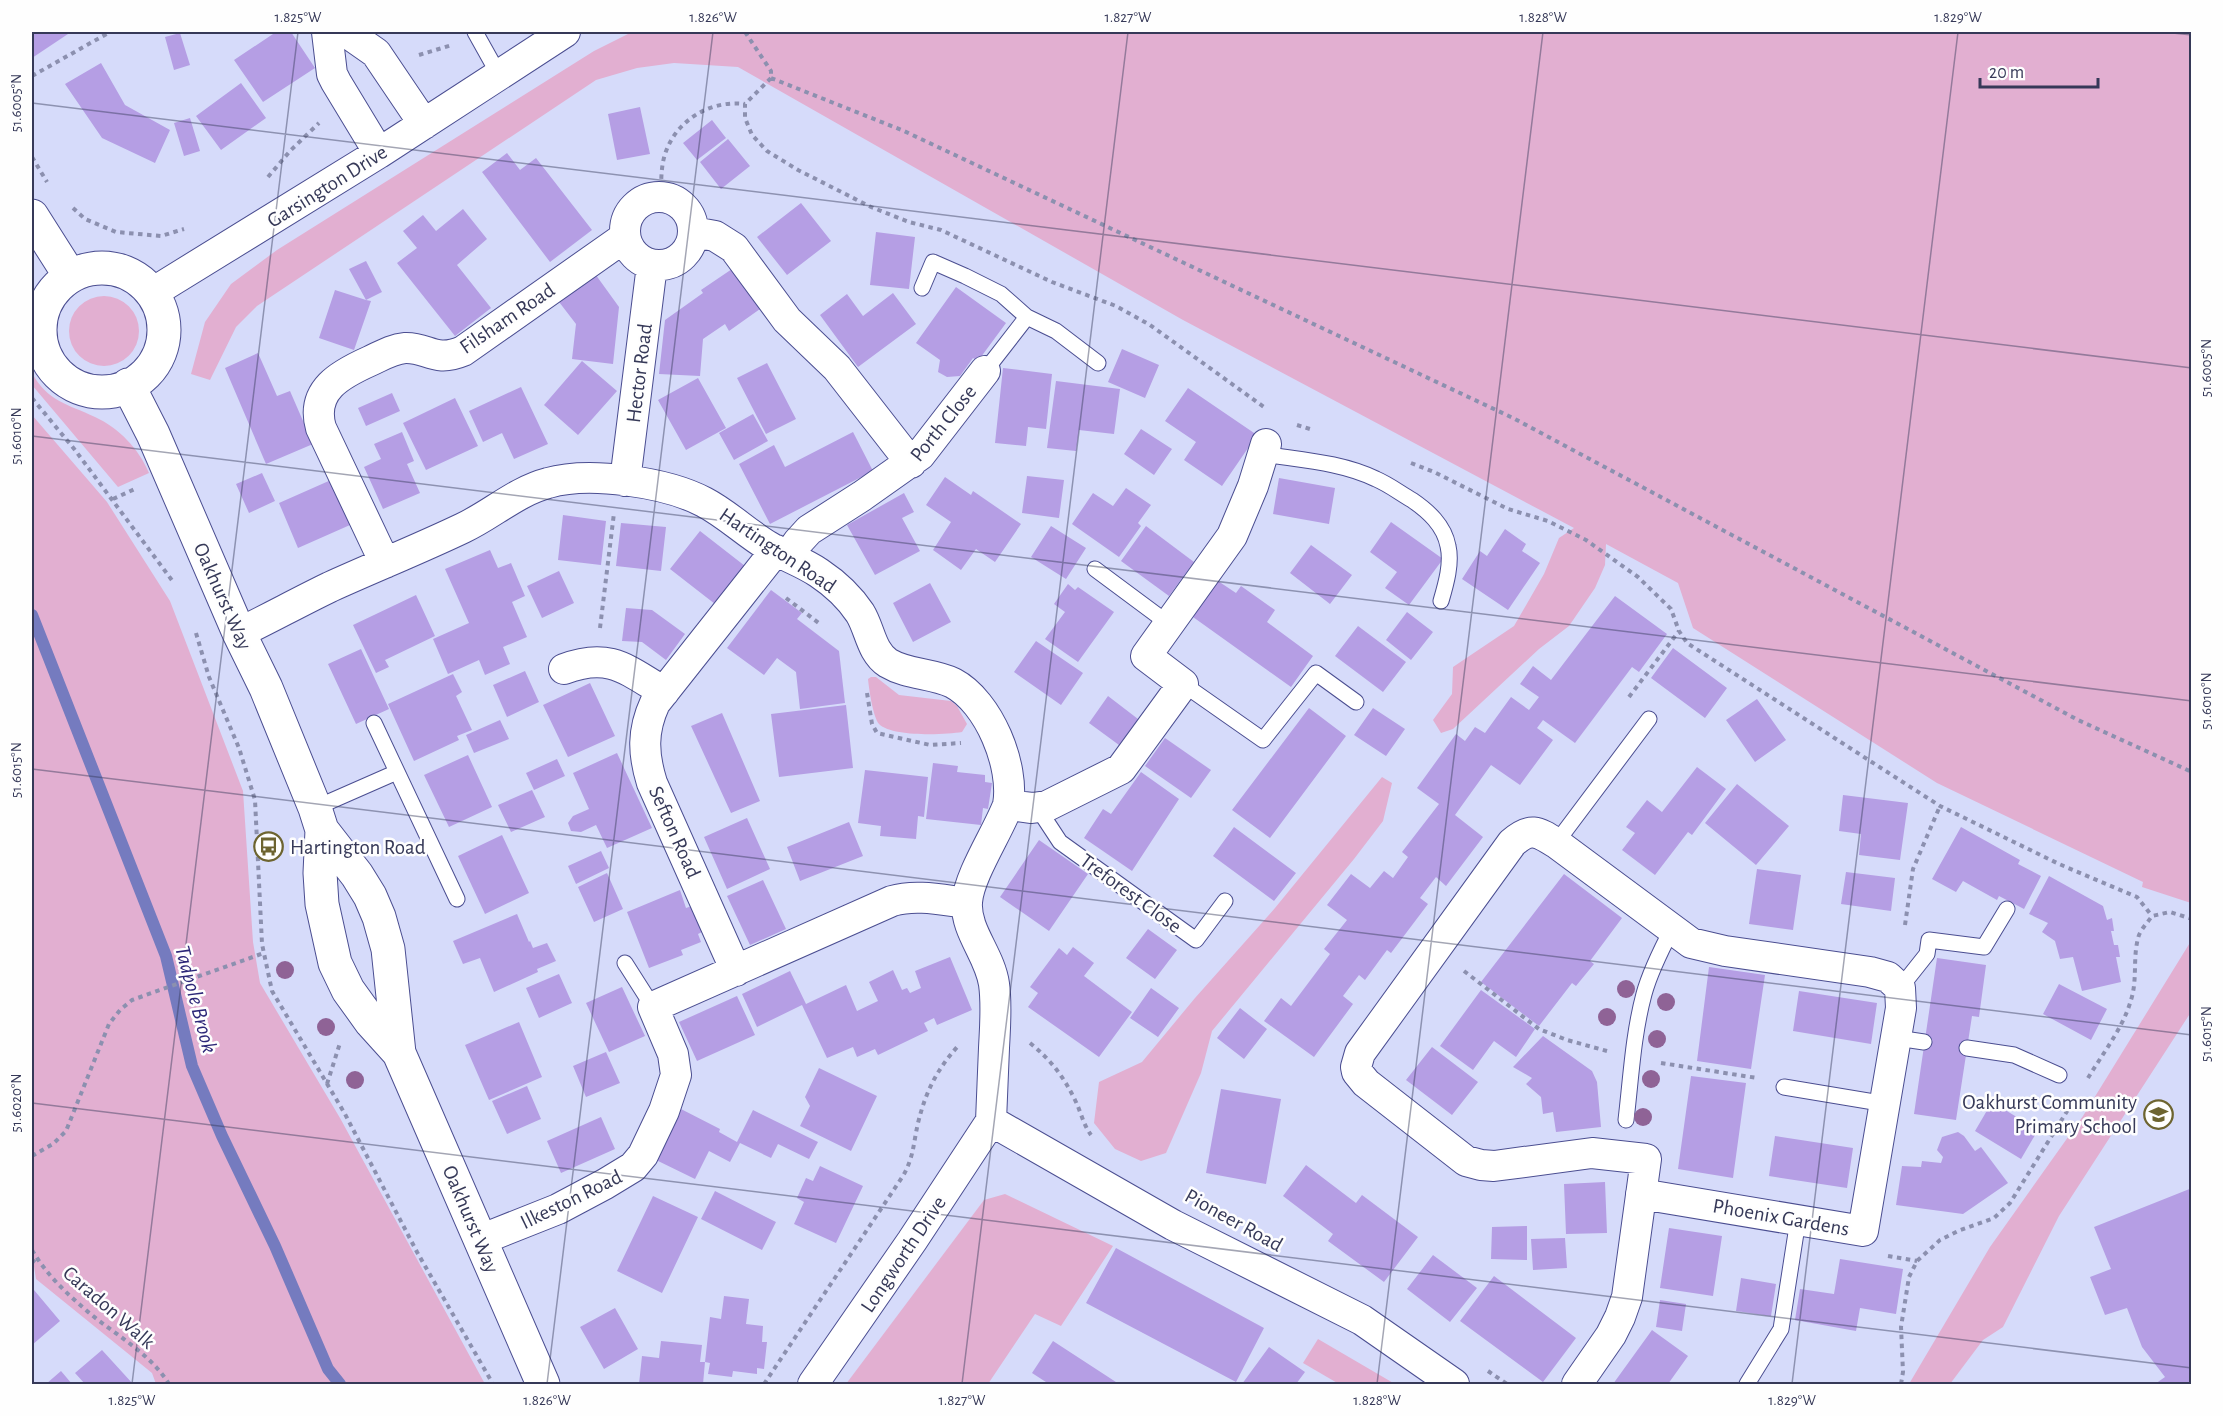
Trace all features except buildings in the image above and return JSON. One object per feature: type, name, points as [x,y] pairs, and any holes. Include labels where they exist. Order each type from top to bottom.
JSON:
[{"type":"street","points":[[327,32],[332,74],[379,153]]},
{"type":"street","points":[[346,32],[370,46],[424,124]]},
{"type":"street","name":"Garsington Drive","points":[[152,293],[379,153],[565,32]]},
{"type":"street","points":[[661,197],[673,200],[686,210],[692,222],[693,232],[689,248],[680,258],[662,266],[652,265],[635,256],[629,249],[625,237],[626,221],[634,208],[644,200],[661,197]]},
{"type":"street","points":[[32,216],[70,276]]},
{"type":"street","points":[[693,232],[715,236],[734,248],[787,320],[837,368],[911,463]]},
{"type":"street","name":"Filsham Road","points":[[385,563],[321,428],[319,406],[329,386],[346,372],[392,351],[406,348],[447,357],[463,351],[625,237]]},
{"type":"street","name":"Hector Road","points":[[622,481],[652,265]]},
{"type":"street","points":[[105,268],[123,272],[139,280],[152,293],[162,316],[163,341],[158,357],[148,371],[135,382],[117,389],[98,392],[79,387],[62,377],[49,362],[42,344],[40,325],[45,306],[55,289],[70,276],[87,270],[105,268]]},
{"type":"street","name":"Porth Close","points":[[782,553],[798,542],[809,530],[911,463],[930,445],[985,371]]},
{"type":"street","name":"Oakhurst Way","points":[[128,385],[153,434],[239,633],[266,688],[319,819],[370,896],[379,917],[388,949],[399,1053],[543,1384]]},
{"type":"street","points":[[1008,805],[1047,806],[1121,769],[1183,684],[1146,656],[1232,536],[1244,509],[1264,449]]},
{"type":"street","name":"Hartington Road","points":[[239,633],[329,588],[464,528],[531,489],[547,483],[583,478],[622,481],[657,486],[692,496],[782,553],[820,574],[850,599],[861,614],[876,650],[884,659],[903,670],[948,681],[969,695],[982,713],[1002,748],[1009,772],[1010,794],[1008,805],[979,867],[967,903]]},
{"type":"street","name":"Sefton Road","points":[[736,970],[652,783],[645,762],[644,743],[655,703],[782,553]]},
{"type":"street","points":[[564,669],[596,661],[619,666],[664,692]]},
{"type":"street","name":"Oakhurst Way","points":[[319,819],[322,904],[335,963],[348,990],[371,1022],[399,1053]]},
{"type":"street","points":[[1577,1384],[1599,1355],[1620,1317],[1627,1296],[1646,1159],[1592,1153],[1494,1166],[1466,1161],[1361,1078],[1356,1067],[1360,1053],[1512,843],[1522,834],[1532,832],[1542,834],[1672,930],[1698,945],[1870,972],[1888,977],[1900,987]]},
{"type":"street","points":[[653,1007],[902,898],[915,897],[967,903],[971,926],[989,965],[994,983],[995,1032],[991,1121]]},
{"type":"street","name":"Phoenix Gardens","points":[[1641,1194],[1863,1231],[1886,1104],[1911,1040],[1901,1008],[1900,987]]},
{"type":"street","name":"Ilkeston Road","points":[[480,1240],[558,1209],[633,1167],[642,1155],[664,1111],[676,1075],[673,1054],[653,1007]]},
{"type":"street","name":"Longworth Drive","points":[[813,1384],[912,1241],[991,1121]]},
{"type":"street","name":"Pioneer Road","points":[[991,1121],[1173,1225],[1362,1320],[1454,1384]]},
{"type":"lane","points":[[477,35],[499,75]]},
{"type":"lane","points":[[922,288],[933,262],[960,273],[1000,294],[1027,317],[1052,328],[1098,363]]},
{"type":"lane","name":"Porth Close","points":[[985,371],[1027,317]]},
{"type":"lane","points":[[1264,449],[1353,470],[1376,479],[1420,505],[1435,519],[1449,547],[1449,565],[1442,601]]},
{"type":"lane","points":[[1095,570],[1169,624]]},
{"type":"lane","points":[[1183,684],[1263,740],[1316,672],[1356,702]]},
{"type":"lane","points":[[1556,843],[1649,719]]},
{"type":"lane","points":[[374,723],[457,899]]},
{"type":"lane","points":[[319,819],[397,772]]},
{"type":"lane","name":"Treforest Close","points":[[1037,807],[1060,842],[1196,940],[1225,901]]},
{"type":"lane","points":[[1900,987],[1927,954],[1929,940],[1984,947],[2007,909]]},
{"type":"lane","points":[[1626,1120],[1644,993],[1656,961],[1672,930]]},
{"type":"lane","name":"Ilkeston Road","points":[[625,963],[653,1007]]},
{"type":"lane","points":[[1967,1048],[2014,1055],[2059,1075]]},
{"type":"lane","points":[[1784,1086],[1886,1104]]},
{"type":"lane","points":[[1746,1384],[1781,1329],[1798,1220]]},
{"type":"path","points":[[32,76],[110,32]]},
{"type":"path","points":[[661,197],[662,168],[670,141],[675,133],[690,119],[709,108],[733,102],[745,104],[771,78],[771,71],[745,32]]},
{"type":"path","points":[[390,73],[420,55],[477,35]]},
{"type":"path","points":[[771,78],[904,131],[1513,418],[2078,720],[2192,772]]},
{"type":"path","points":[[264,181],[305,136],[346,101]]},
{"type":"path","points":[[32,157],[51,189]]},
{"type":"path","points":[[68,204],[85,219],[116,232],[161,236],[195,225]]},
{"type":"path","points":[[32,398],[75,450],[179,591]]},
{"type":"path","points":[[596,661],[622,481]]},
{"type":"path","points":[[195,632],[208,677],[239,748],[255,800],[264,952],[268,979],[277,1002],[345,1114],[417,1252],[493,1384]]},
{"type":"path","points":[[1905,926],[1913,869],[1940,806]]},
{"type":"path","points":[[2082,1086],[2125,1018],[2132,999],[2136,975],[2135,954],[2140,933],[2152,916],[2170,912],[2192,919]]},
{"type":"path","points":[[1435,948],[1539,1029],[1567,1040],[1633,1059],[1765,1079],[1784,1086]]},
{"type":"path","points":[[32,1156],[53,1144],[66,1131],[109,1024],[120,1010],[132,1000],[264,952]]},
{"type":"path","points":[[764,1384],[903,1176],[911,1161],[926,1094],[940,1066],[971,1031],[1016,1033],[1040,1051],[1059,1072],[1076,1101],[1086,1128],[1095,1142]]},
{"type":"path","points":[[1901,1384],[1903,1372],[1900,1327],[1909,1277],[1917,1261],[1940,1240],[1994,1218],[2010,1203],[2076,1096]]},
{"type":"path","name":"Caradon Walk","points":[[32,1250],[59,1286],[88,1312],[132,1344],[169,1384]]},
{"type":"path","points":[[32,1263],[36,1258]]},
{"type":"path","points":[[1483,1367],[1507,1384]]},
{"type":"shaded area","points":[[632,32],[2191,32],[2191,903],[2142,887],[2143,882],[1937,783],[1693,628],[1678,583],[1606,544],[1605,565],[1595,588],[1569,626],[1539,649],[1453,729],[1441,733],[1433,720],[1452,694],[1453,667],[1514,626],[1544,574],[1559,538],[1574,528],[1183,320],[738,67],[674,63],[637,68],[596,80],[257,306],[236,327],[210,380],[191,374],[205,322],[231,284],[277,250],[594,51]]},
{"type":"shaded area","points":[[104,296],[123,302],[133,312],[139,331],[133,350],[123,360],[104,366],[85,360],[75,350],[69,331],[75,312],[85,302]]},
{"type":"shaded area","points":[[32,373],[38,383],[59,401],[95,417],[120,433],[140,456],[149,473],[118,487],[32,385]]},
{"type":"shaded area","points":[[32,415],[107,502],[170,601],[243,791],[253,942],[260,983],[340,1118],[485,1384],[156,1384],[152,1373],[36,1279],[32,1254]]},
{"type":"shaded area","points":[[876,677],[899,695],[951,701],[957,706],[967,724],[962,732],[943,734],[906,733],[886,728],[879,724],[873,709],[868,679]]},
{"type":"shaded area","points":[[1382,777],[1392,783],[1383,821],[1212,1031],[1201,1073],[1166,1153],[1141,1161],[1115,1149],[1094,1123],[1099,1082],[1142,1062],[1275,908]]},
{"type":"shaded area","points":[[2191,941],[2191,1012],[2059,1216],[2003,1327],[1983,1340],[1950,1384],[1909,1384],[1990,1247],[2083,1116]]},
{"type":"shaded area","points":[[1005,1194],[1113,1246],[1061,1326],[1035,1314],[988,1384],[846,1384],[984,1200]]},
{"type":"shaded area","points":[[1318,1339],[1395,1384],[1339,1384],[1303,1363]]},
{"type":"waterway","name":"Tadpole Brook","points":[[32,615],[166,956],[192,1066],[222,1136],[275,1246],[328,1369],[340,1384]]},
{"type":"place","name":"Hartington Road","points":[[269,847]]},
{"type":"place","name":"Oakhurst Community Primary School","points":[[2158,1114]]}]
